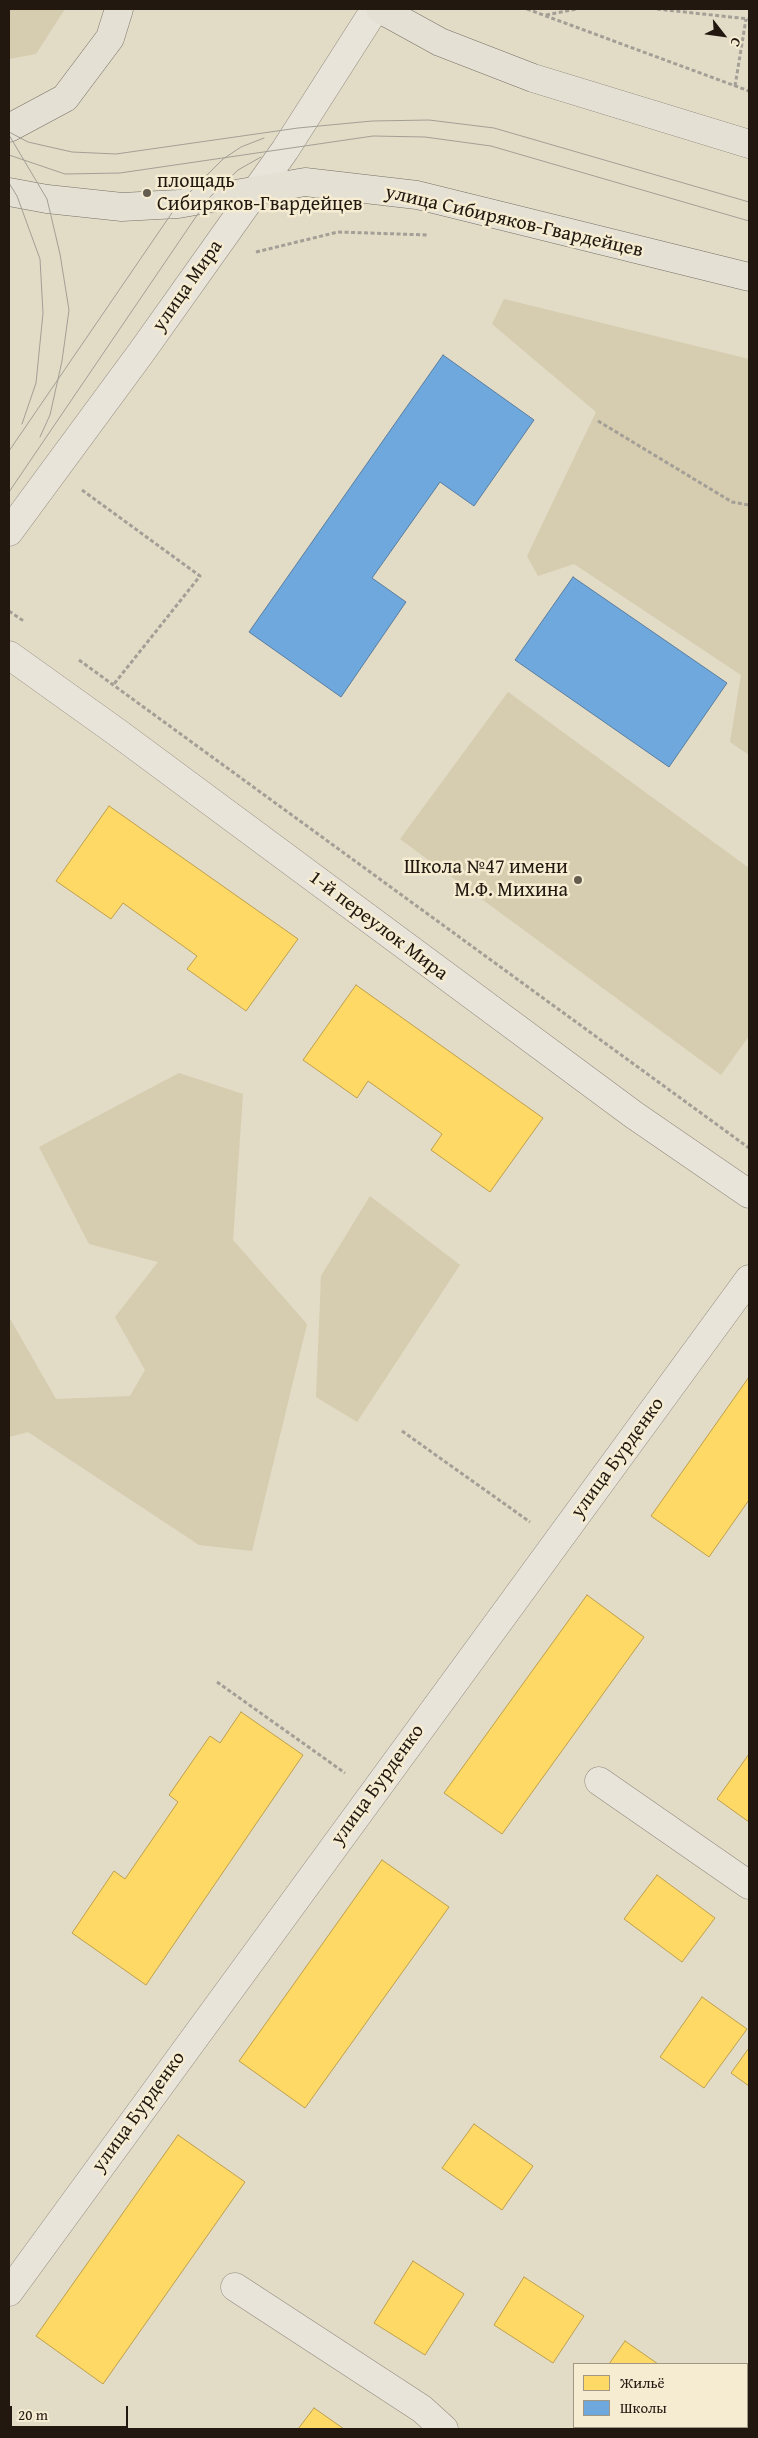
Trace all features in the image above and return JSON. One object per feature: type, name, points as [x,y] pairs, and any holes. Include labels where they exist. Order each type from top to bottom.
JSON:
[{"type":"main road","points":[[9,128],[64,98],[110,38],[119,9]]},
{"type":"main road","points":[[380,9],[440,42],[534,78],[749,144]]},
{"type":"main road","name":"улица Сибиряков-Гвардейцев","points":[[9,192],[27,197],[122,207],[178,204],[305,182],[417,196],[749,277]]},
{"type":"street","name":"улица Мира","points":[[9,532],[285,150],[375,9]]},
{"type":"street","name":"1-й переулок Мира","points":[[9,655],[88,711],[634,1115],[749,1194]]},
{"type":"street","name":"улица Бурденко","points":[[9,2292],[372,1792],[749,1279]]},
{"type":"street","points":[[599,1780],[749,1885]]},
{"type":"street","points":[[235,2287],[422,2409],[444,2429]]},
{"type":"path","points":[[527,9],[749,91]]},
{"type":"path","points":[[544,15],[577,9]]},
{"type":"path","points":[[657,9],[748,19],[735,86]]},
{"type":"path","points":[[250,253],[338,232],[435,236]]},
{"type":"path","points":[[598,421],[732,502],[749,505]]},
{"type":"path","points":[[88,711],[115,684],[200,576],[90,497]]},
{"type":"path","points":[[9,612],[33,628]]},
{"type":"path","points":[[74,656],[115,684],[749,1148]]},
{"type":"path","points":[[402,1431],[558,1541]]},
{"type":"path","points":[[217,1682],[372,1792]]},
{"type":"shaded area","points":[[9,9],[65,9],[36,54],[9,59]]},
{"type":"shaded area","points":[[504,299],[749,359],[749,755],[730,742],[741,675],[574,564],[538,576],[527,556],[596,412],[492,324]]},
{"type":"shaded area","points":[[508,692],[749,868],[749,1036],[721,1075],[400,839]]},
{"type":"shaded area","points":[[179,1073],[243,1094],[233,1240],[307,1324],[252,1551],[199,1545],[28,1432],[9,1437],[9,1317],[56,1399],[130,1396],[145,1370],[115,1317],[158,1262],[89,1244],[39,1147]]},
{"type":"shaded area","points":[[370,1196],[460,1265],[357,1422],[316,1397],[321,1276]]},
{"type":"building: Жильё","points":[[109,806],[298,939],[246,1011],[187,969],[197,956],[123,903],[111,919],[56,881]]},
{"type":"building: Жильё","points":[[356,985],[543,1118],[490,1192],[431,1150],[442,1134],[368,1081],[357,1098],[303,1060]]},
{"type":"building: Жильё","points":[[749,1377],[749,1500],[709,1557],[651,1516]]},
{"type":"building: Жильё","points":[[587,1595],[644,1637],[502,1834],[444,1793]]},
{"type":"building: Жильё","points":[[241,1712],[303,1755],[146,1985],[72,1933],[114,1871],[125,1879],[178,1802],[169,1795],[210,1736],[220,1743]]},
{"type":"building: Жильё","points":[[749,1754],[749,1822],[717,1799]]},
{"type":"building: Жильё","points":[[382,1860],[449,1907],[305,2108],[239,2061]]},
{"type":"building: Жильё","points":[[657,1875],[715,1918],[682,1962],[624,1919]]},
{"type":"building: Жильё","points":[[702,1997],[747,2029],[704,2088],[660,2057]]},
{"type":"building: Жильё","points":[[749,2048],[749,2086],[731,2073]]},
{"type":"building: Жильё","points":[[474,2124],[533,2166],[502,2210],[442,2168]]},
{"type":"building: Жильё","points":[[178,2135],[245,2182],[103,2384],[36,2336]]},
{"type":"building: Жильё","points":[[413,2261],[464,2294],[425,2355],[374,2323]]},
{"type":"building: Жильё","points":[[524,2277],[584,2316],[553,2363],[494,2325]]},
{"type":"building: Жильё","points":[[625,2341],[657,2363],[610,2363]]},
{"type":"building: Жильё","points":[[314,2408],[344,2429],[298,2429]]},
{"type":"building: Жильё","points":[[595,2428],[645,2428],[644,2429]]},
{"type":"building: Школы","points":[[443,355],[534,420],[474,506],[440,482],[372,578],[406,602],[341,697],[249,632]]},
{"type":"building: Школы","points":[[573,577],[727,683],[669,767],[515,660]]},
{"type":"tram line","points":[[9,132],[28,142],[72,152],[116,154],[298,128],[372,121],[429,120],[494,128],[749,202]]},
{"type":"tram line","points":[[9,135],[47,199],[60,254],[69,310],[62,361],[50,415],[40,437]]},
{"type":"tram line","points":[[9,155],[65,174],[120,173],[373,136],[425,137],[491,146],[749,221]]},
{"type":"tram line","points":[[9,451],[178,204],[223,159],[241,147],[264,138]]},
{"type":"tram line","points":[[9,492],[208,199],[238,170],[261,157]]},
{"type":"tram line","points":[[9,183],[17,196],[40,259],[43,313],[36,383],[22,424]]},
{"type":"place","name":"площадь Сибиряков-Гвардейцев","points":[[147,193]]},
{"type":"place","name":"Школа №47 имени М.Ф. Михина","points":[[578,880]]}]
